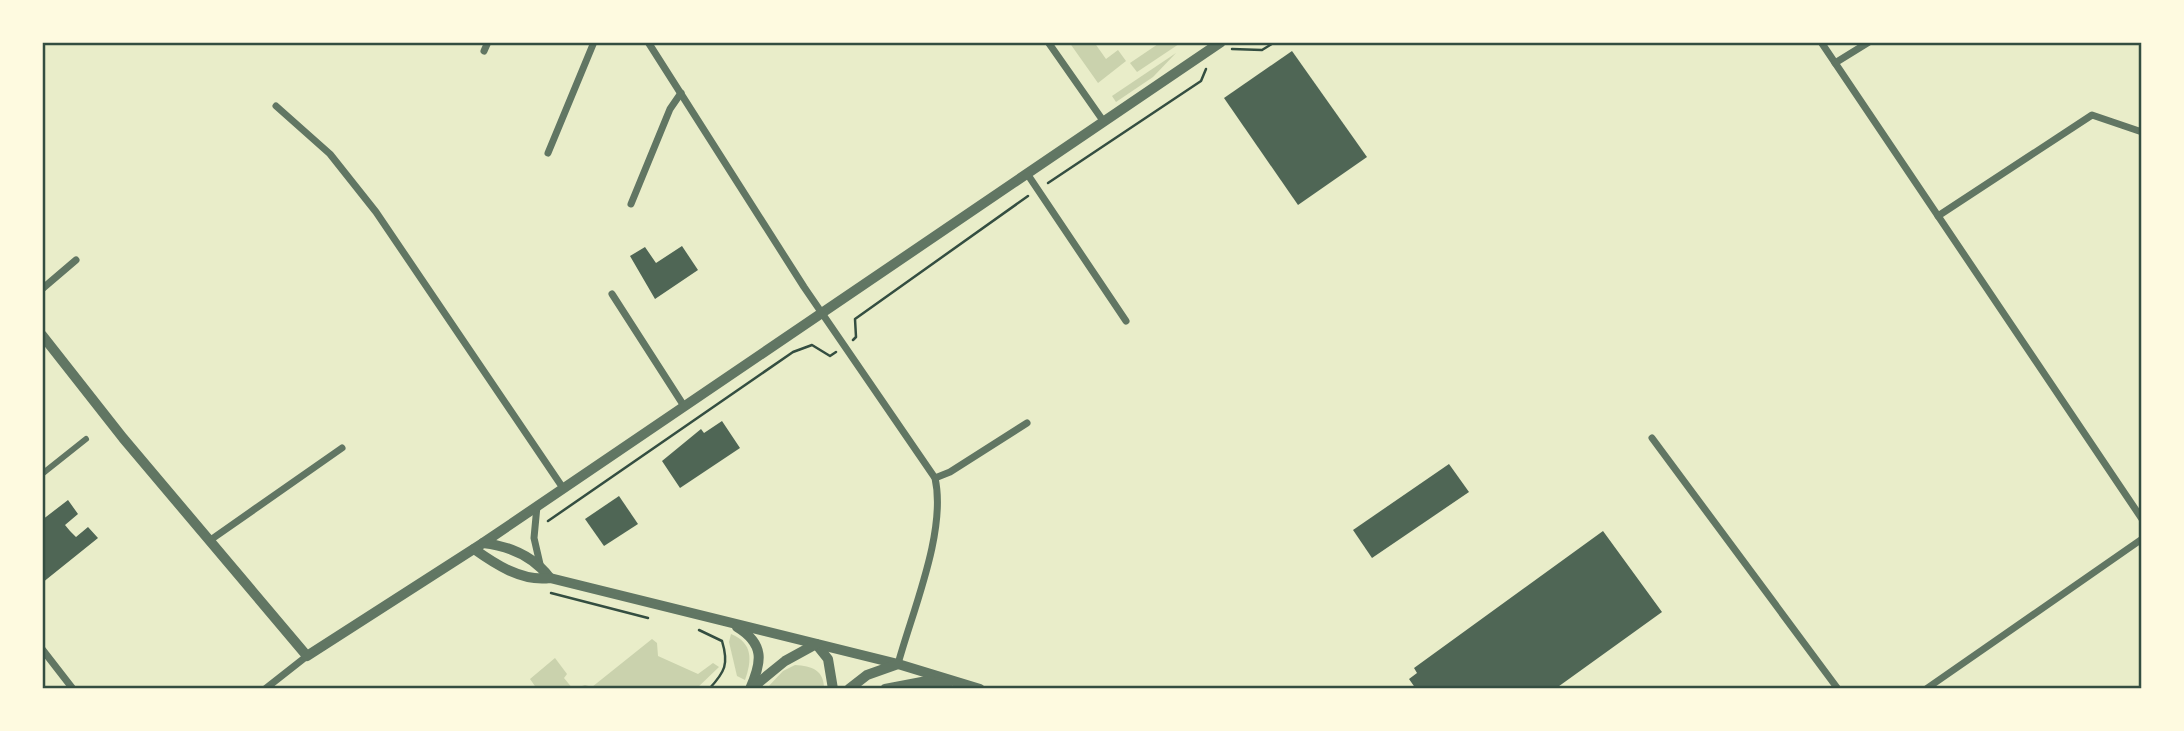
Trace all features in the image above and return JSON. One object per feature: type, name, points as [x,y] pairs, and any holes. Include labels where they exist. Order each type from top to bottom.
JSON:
[{"type":"street","points":[[484,51],[488,42]]},
{"type":"street","points":[[548,153],[594,42]]},
{"type":"street","points":[[648,42],[822,313],[935,478],[938,493],[931,546],[898,664]]},
{"type":"street","points":[[1048,42],[1104,122]]},
{"type":"street","points":[[1821,42],[2142,519]]},
{"type":"street","points":[[1835,63],[1869,42]]},
{"type":"street","points":[[265,689],[307,656],[479,546],[1104,122],[1223,47]]},
{"type":"street","points":[[631,204],[670,109],[681,93]]},
{"type":"street","points":[[275,106],[330,154],[383,221],[563,488]]},
{"type":"street","points":[[1938,216],[2092,115],[2142,132]]},
{"type":"street","points":[[1028,175],[1126,321]]},
{"type":"street","points":[[42,289],[76,260]]},
{"type":"street","points":[[612,293],[684,406]]},
{"type":"street","points":[[42,335],[209,541],[307,656]]},
{"type":"street","points":[[935,478],[950,472],[1027,423]]},
{"type":"street","points":[[1652,438],[1838,689]]},
{"type":"street","points":[[42,474],[86,439]]},
{"type":"street","points":[[209,541],[342,448]]},
{"type":"street","points":[[537,506],[534,538],[540,564],[550,578]]},
{"type":"street","points":[[1926,689],[2142,539]]},
{"type":"street","points":[[479,546],[496,564],[520,575],[539,580],[550,578],[728,621],[898,664],[975,688]]},
{"type":"street","points":[[479,546],[515,550],[540,564]]},
{"type":"street","points":[[728,621],[748,633],[758,647],[760,668],[751,689]]},
{"type":"street","points":[[751,689],[785,660],[816,644]]},
{"type":"street","points":[[816,644],[828,659],[833,689]]},
{"type":"street","points":[[42,649],[73,689]]},
{"type":"street","points":[[849,689],[867,675],[898,664]]},
{"type":"street","points":[[885,689],[927,681],[975,688]]},
{"type":"path","points":[[1223,47],[1262,50],[1275,42]]},
{"type":"path","points":[[545,528],[548,521],[565,508],[793,352],[812,345],[830,356],[845,346],[856,337],[855,318],[1038,190],[1201,81],[1208,63]]},
{"type":"path","points":[[550,594],[658,620]]},
{"type":"path","points":[[698,630],[722,641],[726,654],[724,674],[709,689]]},
{"type":"green space","points":[[1069,42],[1094,42],[1106,59],[1118,50],[1126,61],[1098,83]]},
{"type":"green space","points":[[1161,42],[1179,44],[1137,72],[1130,63]]},
{"type":"green space","points":[[1176,53],[1153,77],[1116,102],[1112,96]]},
{"type":"green space","points":[[731,634],[743,642],[749,653],[745,680],[737,676],[729,642]]},
{"type":"green space","points":[[652,639],[657,643],[658,656],[698,674],[713,663],[719,667],[696,689],[573,689],[585,685],[592,687]]},
{"type":"green space","points":[[555,658],[567,674],[564,678],[573,689],[537,689],[530,679]]},
{"type":"green space","points":[[795,665],[816,670],[822,677],[824,689],[766,689],[783,671]]},
{"type":"building","points":[[1292,51],[1367,157],[1298,205],[1224,98]]},
{"type":"building","points":[[682,246],[698,270],[655,299],[630,256],[645,247],[656,263]]},
{"type":"building","points":[[722,421],[740,448],[680,488],[662,461],[701,429],[704,433]]},
{"type":"building","points":[[1449,464],[1469,492],[1372,558],[1353,530]]},
{"type":"building","points":[[619,496],[638,524],[604,546],[585,519]]},
{"type":"building","points":[[68,500],[78,514],[65,525],[76,537],[88,527],[98,538],[42,583],[42,520]]},
{"type":"building","points":[[1603,531],[1662,612],[1555,689],[1416,689],[1409,679],[1417,673],[1414,668]]}]
